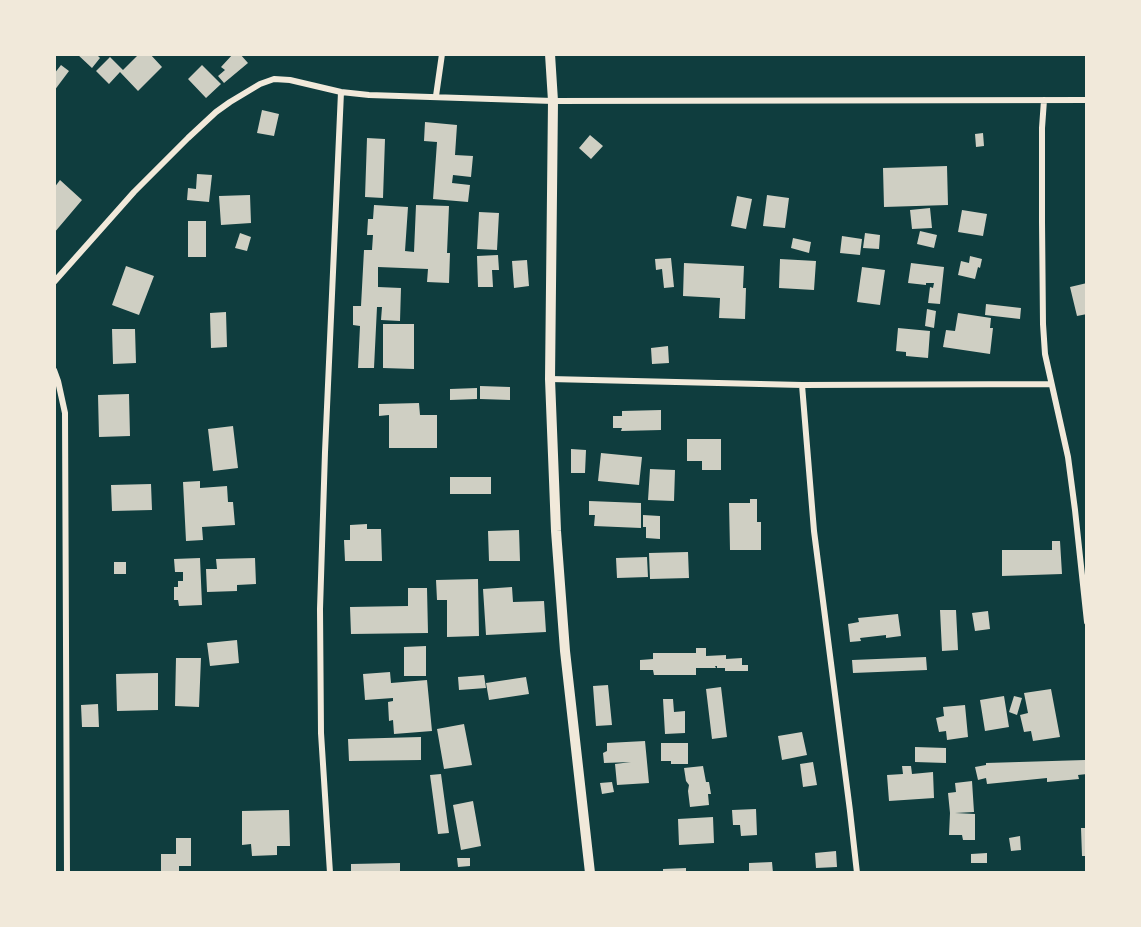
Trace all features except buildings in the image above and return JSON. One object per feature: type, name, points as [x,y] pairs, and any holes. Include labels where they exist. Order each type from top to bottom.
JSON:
[{"type":"street","points":[[436,96],[442,54]]},
{"type":"street","points":[[550,54],[553,101],[550,379],[556,531],[590,873]]},
{"type":"street","points":[[54,282],[150,177],[216,112],[260,84],[274,80],[290,80],[341,92],[369,95],[553,101],[1087,100]]},
{"type":"street","points":[[330,873],[321,733],[320,609],[325,441],[341,92]]},
{"type":"street","points":[[1044,100],[1042,324],[1045,354],[1068,457],[1087,622]]},
{"type":"street","points":[[54,370],[64,413],[67,873]]},
{"type":"street","points":[[550,379],[802,385],[1051,384]]},
{"type":"street","points":[[802,385],[814,531],[857,873]]}]
